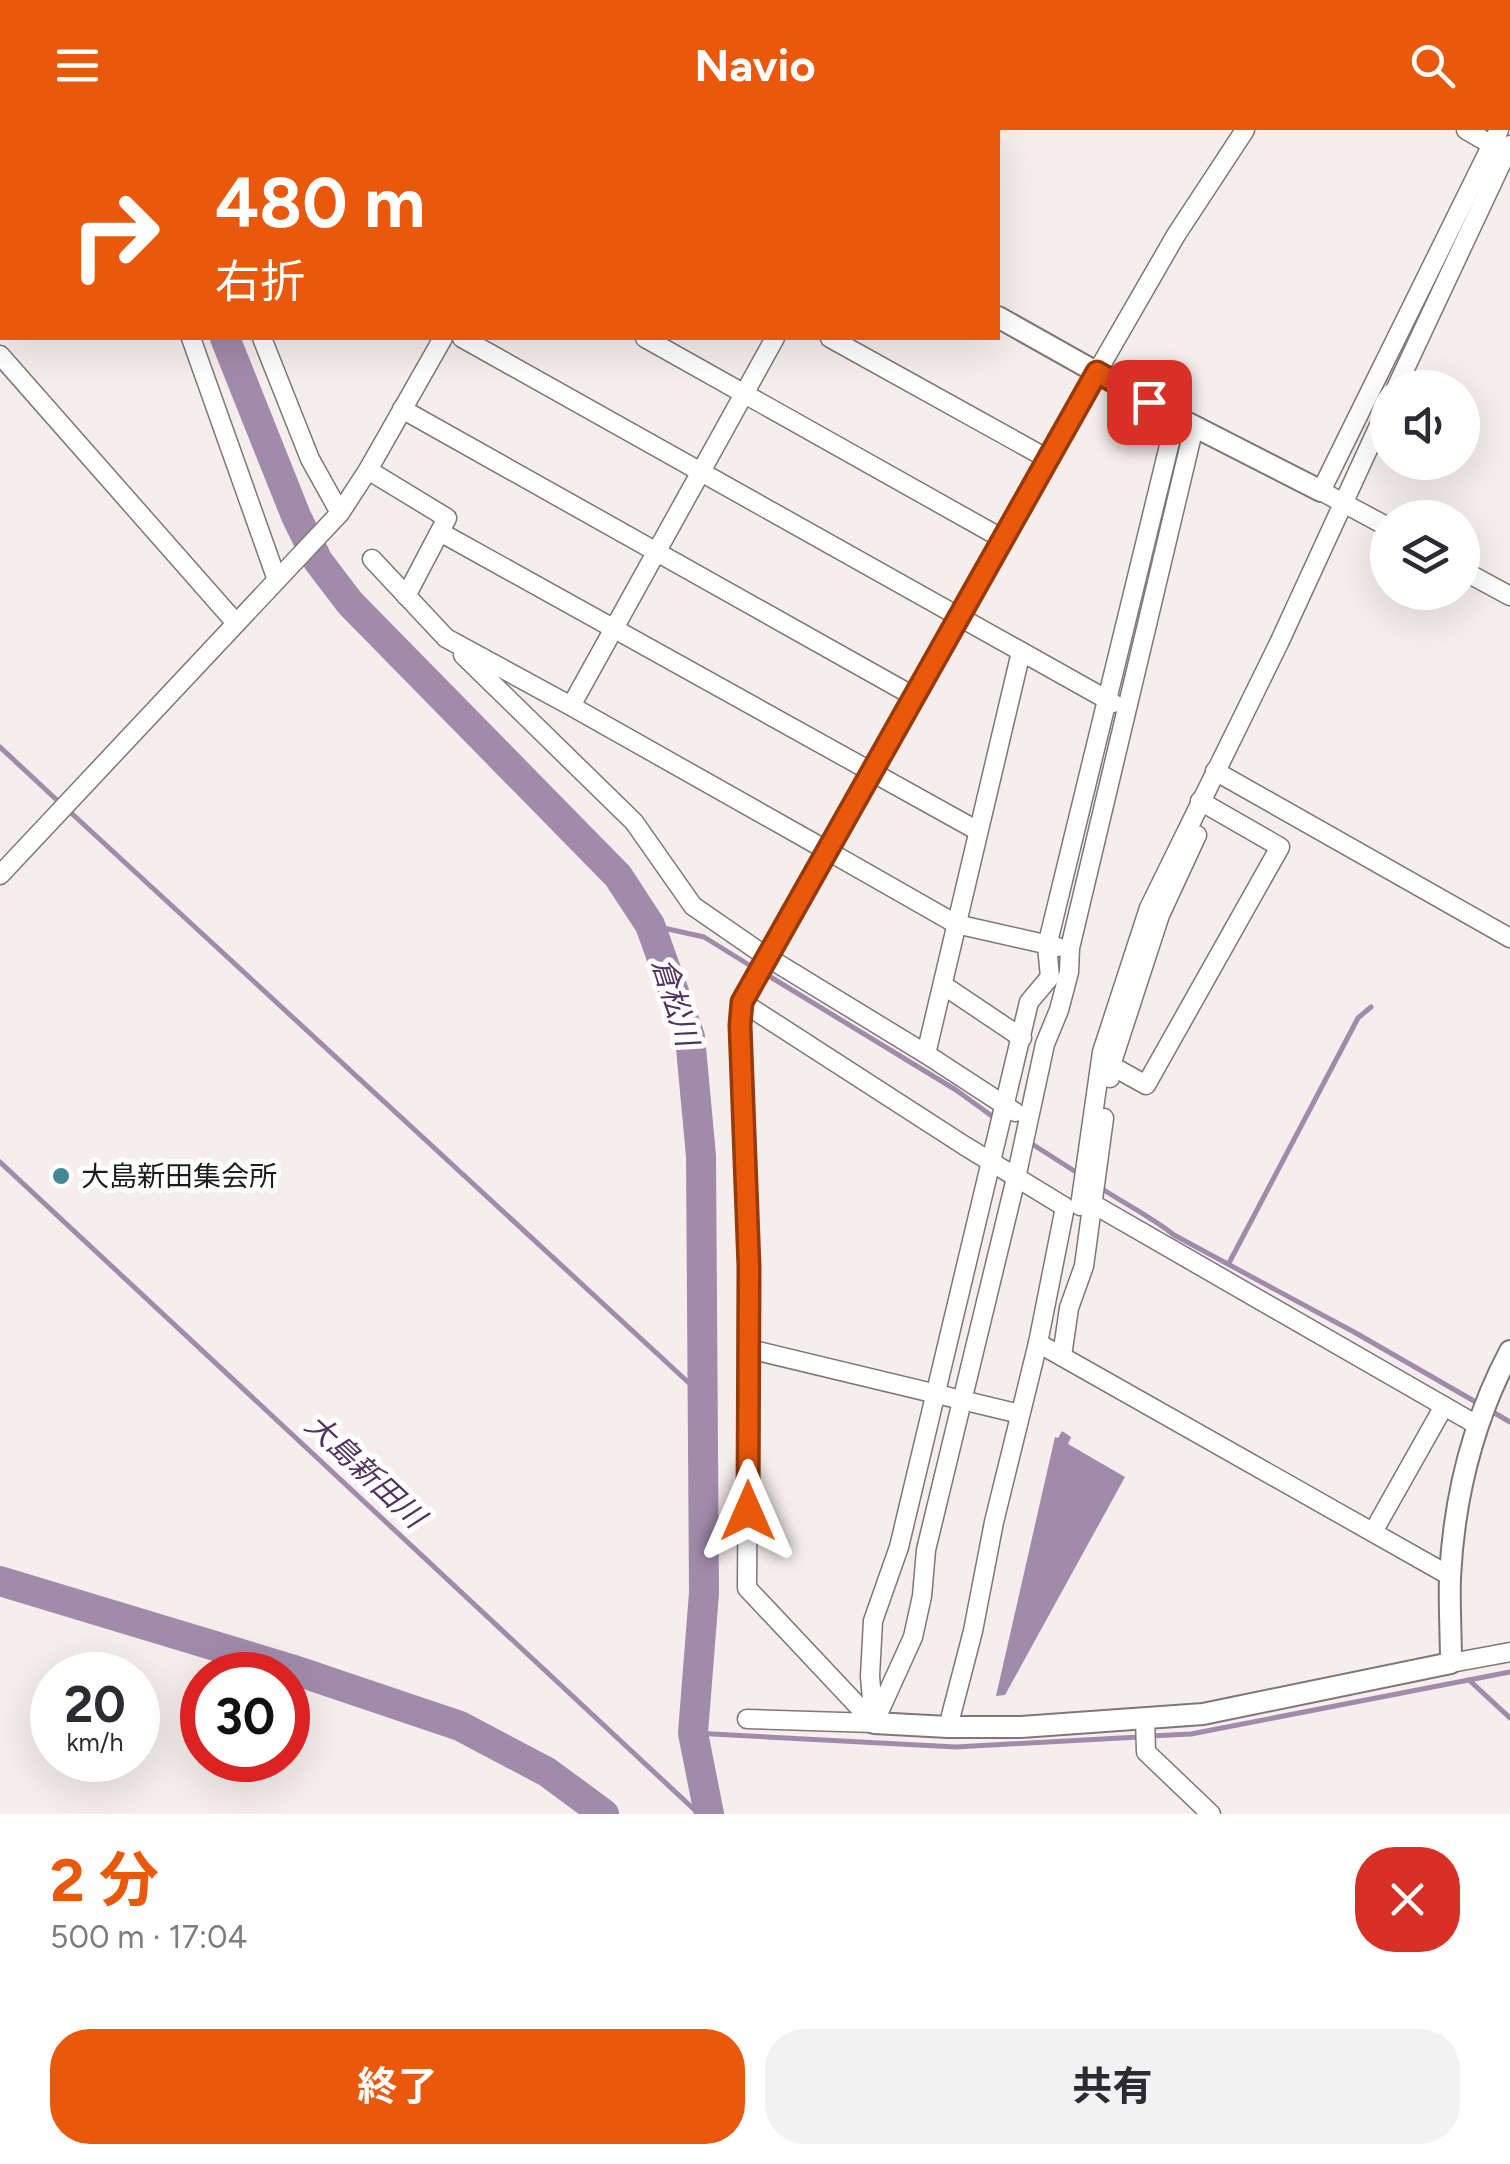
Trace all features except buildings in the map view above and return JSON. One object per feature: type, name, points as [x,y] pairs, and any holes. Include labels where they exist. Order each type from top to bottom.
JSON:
[{"type":"street","points":[[874,1723],[747,1588],[749,1267],[742,1002],[1176,235],[1246,130]]},
{"type":"street","points":[[1466,130],[1500,140]]},
{"type":"street","points":[[1404,370],[1500,140]]},
{"type":"street","points":[[1320,491],[1500,140]]},
{"type":"street","points":[[1000,318],[1185,422],[1370,517]]},
{"type":"street","points":[[192,340],[277,580]]},
{"type":"street","points":[[263,340],[310,459],[340,513],[442,340]]},
{"type":"street","points":[[466,340],[1126,710]]},
{"type":"street","points":[[649,340],[1003,540]]},
{"type":"street","points":[[571,706],[773,340]]},
{"type":"street","points":[[834,340],[1048,460]]},
{"type":"street","points":[[0,355],[236,624]]},
{"type":"street","points":[[402,409],[915,697]]},
{"type":"street","points":[[874,1723],[870,1676],[874,1622],[899,1548],[1029,1002],[1050,976],[1048,946],[1106,699],[1185,422]]},
{"type":"street","points":[[874,1723],[913,1637],[926,1550],[1045,1044],[1069,972],[1070,948],[1126,710],[1185,422]]},
{"type":"street","points":[[948,1727],[1038,1344],[1079,1206],[1112,1066],[1160,915],[1205,804],[1214,771],[1279,643],[1370,444]]},
{"type":"street","points":[[368,470],[448,518],[406,596]]},
{"type":"street","points":[[0,875],[339,514]]},
{"type":"street","points":[[440,532],[978,830]]},
{"type":"street","points":[[372,559],[446,638],[634,822],[693,906],[1029,1119]]},
{"type":"street","points":[[1480,580],[1510,596]]},
{"type":"street","points":[[446,638],[956,924],[1070,948]]},
{"type":"street","points":[[926,1054],[1021,652]]},
{"type":"street","points":[[1214,771],[1510,938]]},
{"type":"street","points":[[1112,1066],[1146,1085],[1280,847],[1205,804]]},
{"type":"street","points":[[1062,1356],[1069,1308],[1084,1266],[1079,1206],[1102,1052],[1149,908],[1205,804]]},
{"type":"street","points":[[943,985],[1022,1038]]},
{"type":"street","points":[[742,1002],[1016,1178],[1079,1206],[1477,1425]]},
{"type":"street","points":[[1029,1002],[1059,1010]]},
{"type":"street","points":[[1038,1344],[1450,1576]]},
{"type":"street","points":[[748,1350],[1020,1414]]},
{"type":"street","points":[[1451,1663],[1450,1576],[1462,1478],[1477,1425],[1510,1351]]},
{"type":"street","points":[[1372,1532],[1444,1406]]},
{"type":"street","points":[[747,1719],[1021,1727],[1203,1714],[1510,1652]]},
{"type":"street","points":[[1145,1718],[1146,1752],[1210,1814]]},
{"type":"shaded area","points":[[1062,1431],[1071,1437],[1068,1444],[1125,1477],[1005,1695],[996,1696],[1055,1437]]},
{"type":"waterway","name":"倉松川","points":[[226,340],[318,561],[350,603],[618,876],[650,925],[690,1037],[701,1156],[704,1593],[693,1733],[709,1814]]},
{"type":"waterway","points":[[0,747],[60,803]]},
{"type":"waterway","points":[[68,810],[702,1395]]},
{"type":"waterway","points":[[650,925],[704,937],[754,968]]},
{"type":"waterway","points":[[764,973],[956,1090],[996,1119]]},
{"type":"waterway","points":[[1229,1263],[1358,1018],[1371,1007]]},
{"type":"waterway","points":[[1029,1142],[1079,1174]]},
{"type":"waterway","name":"大島新田川","points":[[0,1162],[699,1814]]},
{"type":"waterway","points":[[1101,1188],[1174,1235],[1481,1405]]},
{"type":"waterway","points":[[1491,1411],[1510,1422]]},
{"type":"waterway","points":[[0,1581],[291,1669],[460,1726],[547,1772],[604,1814]]},
{"type":"waterway","points":[[1150,1736],[1191,1734],[1510,1672]]},
{"type":"waterway","points":[[1469,1680],[1510,1718]]},
{"type":"waterway","points":[[693,1733],[956,1747],[1139,1737]]},
{"type":"place","name":"大島新田集会所","points":[[61,1176]]},
{"type":"route","points":[[748,1511],[749,1267],[742,1002],[1097,372],[1149,402]]}]
